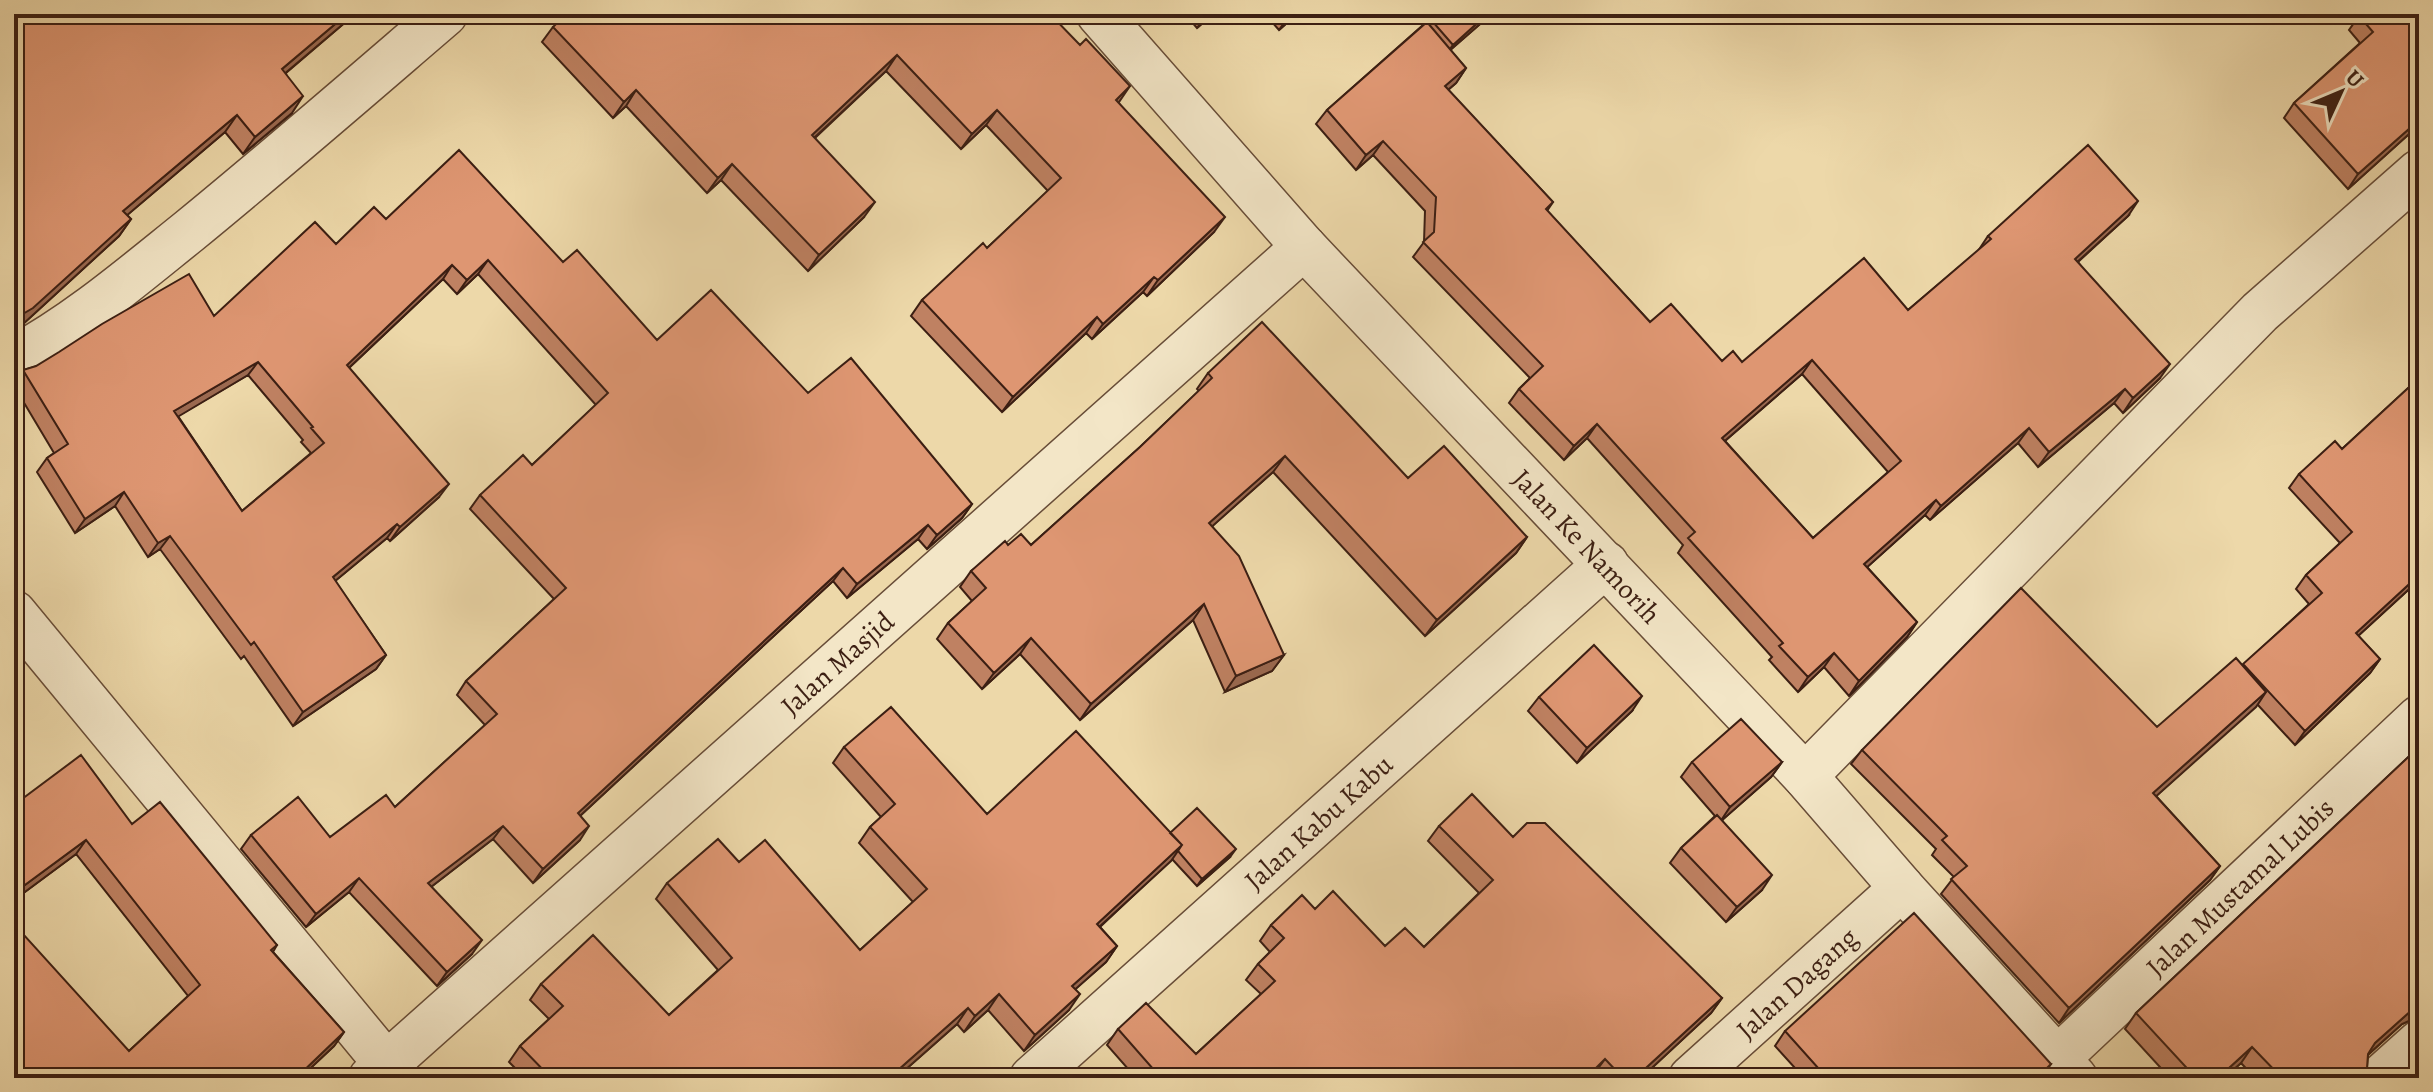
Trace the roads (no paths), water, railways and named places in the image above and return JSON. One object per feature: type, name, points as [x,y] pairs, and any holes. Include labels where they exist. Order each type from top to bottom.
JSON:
[{"type":"street","points":[[14,358],[48,339],[120,287],[255,178],[445,14]]},
{"type":"street","name":"Jalan Ke Namorih","points":[[1099,14],[1304,247],[1805,776],[1902,888],[2067,1068]]},
{"type":"street","points":[[1805,776],[2260,312],[2419,172]]},
{"type":"street","name":"Jalan Masjid","points":[[385,1074],[1304,247]]},
{"type":"street","name":"Jalan Kabu Kabu","points":[[1032,1078],[1606,564]]},
{"type":"street","points":[[14,613],[385,1074]]},
{"type":"street","name":"Jalan Mustamal Lubis","points":[[2067,1068],[2419,718]]},
{"type":"street","name":"Jalan Dagang","points":[[1691,1078],[1902,888]]},
{"type":"street","points":[[2380,1078],[2419,1043]]}]
